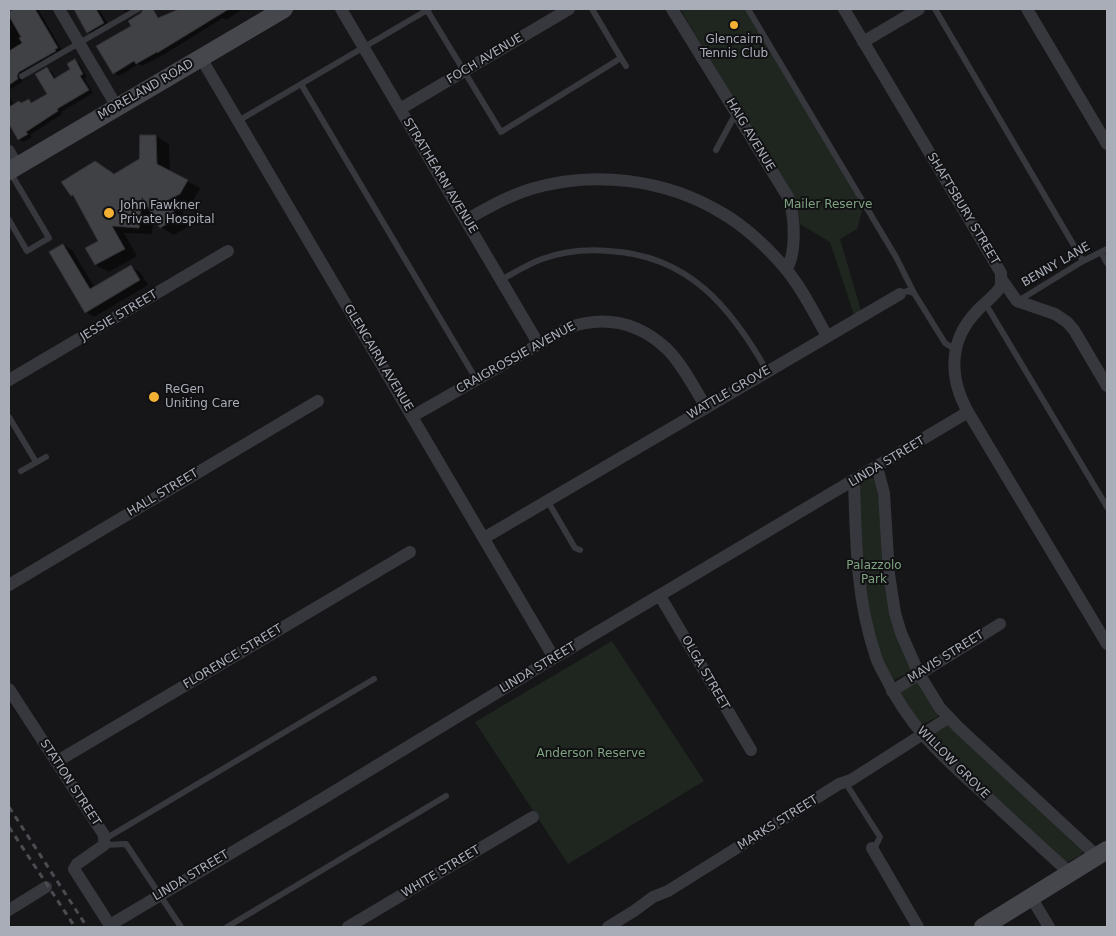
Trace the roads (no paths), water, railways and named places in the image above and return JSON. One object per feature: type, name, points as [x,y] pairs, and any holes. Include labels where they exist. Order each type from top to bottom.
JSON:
[{"type":"main road","name":"MORELAND ROAD","points":[[11,165],[117,107],[284,9]]},
{"type":"main road","points":[[983,927],[1102,853]]},
{"type":"street","points":[[59,9],[117,107]]},
{"type":"street","name":"STRATHEARN AVENUE","points":[[341,9],[538,343]]},
{"type":"street","name":"FOCH AVENUE","points":[[400,109],[569,9]]},
{"type":"street","name":"HAIG AVENUE","points":[[672,9],[788,197],[791,206],[793,252],[791,262],[786,270]]},
{"type":"street","name":"SHAFTSBURY STREET","points":[[844,9],[998,268],[1002,286],[973,315],[964,328],[956,350],[954,379],[961,400],[1107,644]]},
{"type":"street","points":[[863,42],[919,9]]},
{"type":"street","points":[[1027,9],[1107,144]]},
{"type":"street","name":"GLENCAIRN AVENUE","points":[[201,58],[554,658]]},
{"type":"street","points":[[466,220],[500,201],[532,189],[562,182],[592,179],[623,180],[678,192],[722,213],[745,228],[769,250],[802,293],[827,336]]},
{"type":"street","name":"JESSIE STREET","points":[[9,380],[228,251]]},
{"type":"street","points":[[1002,280],[1017,301],[1055,314],[1074,330],[1107,386]]},
{"type":"street","name":"WATTLE GROVE","points":[[484,538],[900,294]]},
{"type":"street","name":"CRAIGROSSIE AVENUE","points":[[413,416],[567,328],[581,323],[597,321],[612,321],[626,324],[656,340],[676,359],[706,407]]},
{"type":"street","name":"HALL STREET","points":[[9,585],[318,401]]},
{"type":"street","name":"LINDA STREET","points":[[110,926],[554,658],[854,482],[968,412]]},
{"type":"street","points":[[877,467],[884,493],[889,574],[895,613],[903,640],[919,674],[948,718],[1102,853]]},
{"type":"street","name":"WILLOW GROVE","points":[[854,482],[860,595],[875,656],[892,691],[922,735],[1070,873]]},
{"type":"street","name":"FLORENCE STREET","points":[[56,762],[410,552]]},
{"type":"street","name":"OLGA STREET","points":[[660,596],[751,750]]},
{"type":"street","name":"MAVIS STREET","points":[[892,691],[1000,624]]},
{"type":"street","name":"STATION STREET","points":[[9,689],[104,835],[104,842]]},
{"type":"street","name":"MARKS STREET","points":[[608,927],[634,911],[647,900],[668,891],[948,718]]},
{"type":"street","name":"WHITE STREET","points":[[348,927],[533,817]]},
{"type":"street","points":[[104,842],[77,864],[74,869],[110,926]]},
{"type":"street","points":[[872,849],[918,927]]},
{"type":"street","points":[[9,910],[46,887]]},
{"type":"street","points":[[1031,897],[1049,927]]},
{"type":"lane","points":[[22,76],[138,9]]},
{"type":"lane","points":[[238,121],[365,48],[428,9],[463,72],[501,132],[621,58]]},
{"type":"lane","points":[[592,9],[626,66]]},
{"type":"lane","points":[[748,9],[896,257],[914,293],[944,343],[956,350]]},
{"type":"lane","points":[[935,9],[1083,261]]},
{"type":"lane","points":[[301,84],[476,379]]},
{"type":"lane","points":[[716,150],[736,112]]},
{"type":"lane","points":[[9,220],[27,251],[49,238],[11,165]]},
{"type":"lane","points":[[1104,250],[1107,263]]},
{"type":"lane","name":"BENNY LANE","points":[[1017,301],[1104,250]]},
{"type":"lane","points":[[501,280],[541,259],[574,251],[633,252],[652,258],[692,278],[715,297],[735,320],[767,371]]},
{"type":"lane","name":"WATTLE GROVE","points":[[900,294],[907,291],[914,293]]},
{"type":"lane","points":[[985,303],[1107,508]]},
{"type":"lane","points":[[9,417],[36,462]]},
{"type":"lane","points":[[21,471],[46,457]]},
{"type":"lane","points":[[546,500],[575,548],[580,550]]},
{"type":"lane","points":[[104,842],[374,680]]},
{"type":"lane","points":[[845,782],[880,837],[872,849]]},
{"type":"lane","points":[[228,927],[446,796]]},
{"type":"lane","points":[[104,842],[126,844],[181,927]]},
{"type":"railway","points":[[9,807],[87,927]]},
{"type":"railway","points":[[9,827],[75,927]]},
{"type":"place","name":"Glencairn Tennis Club","points":[[734,25]]},
{"type":"place","name":"John Fawkner Private Hospital","points":[[109,213]]},
{"type":"place","name":"ReGen Uniting Care","points":[[154,397]]},
{"type":"park label","name":"Mailer Reserve","points":[[828,205]]},
{"type":"park label","name":"Palazzolo Park","points":[[874,573]]},
{"type":"park label","name":"Anderson Reserve","points":[[591,754]]}]
